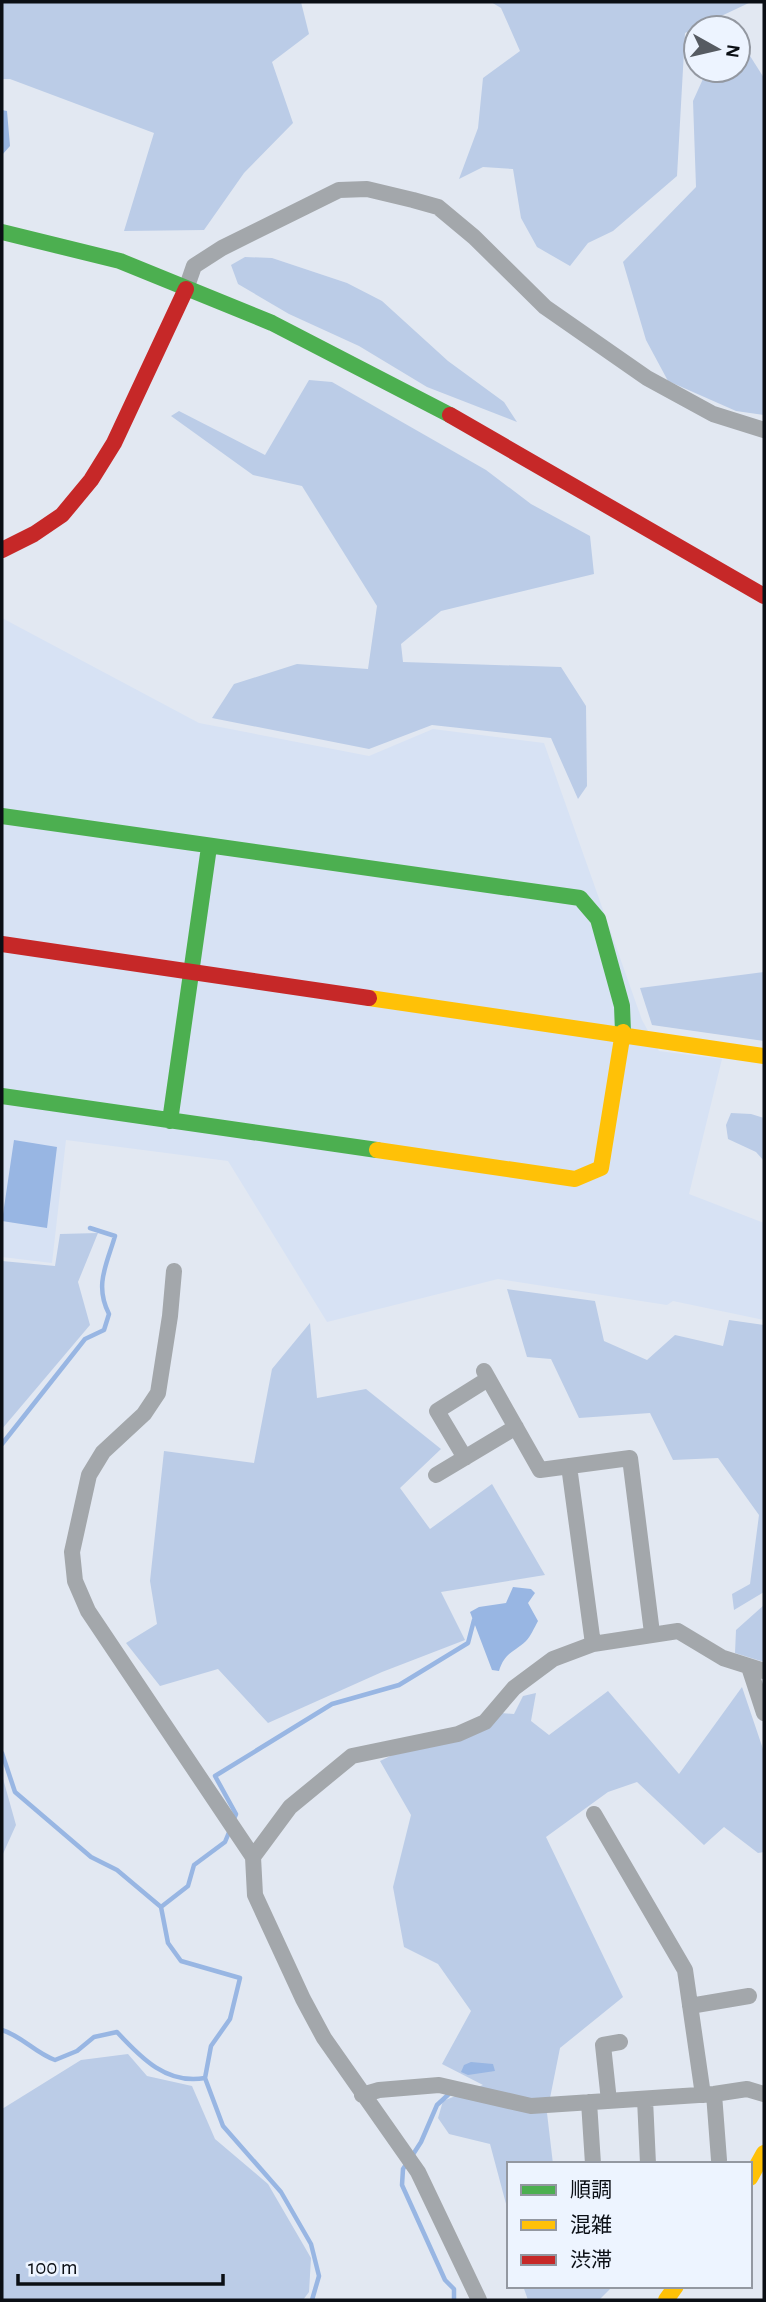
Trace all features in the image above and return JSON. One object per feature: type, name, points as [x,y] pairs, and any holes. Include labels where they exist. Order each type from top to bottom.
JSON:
[{"type":"main road","points":[[2,232],[120,261],[272,323],[468,424],[764,596]]},
{"type":"main road","points":[[2,550],[34,534],[62,515],[91,480],[114,443],[186,289]]},
{"type":"main road","points":[[2,816],[580,898],[598,919],[622,1006],[623,1034],[601,1168],[575,1179],[2,1096]]},
{"type":"main road","points":[[170,1121],[209,846]]},
{"type":"main road","points":[[2,944],[764,1056]]},
{"type":"main road","points":[[752,2174],[764,2153]]},
{"type":"street","points":[[186,289],[194,266],[222,248],[339,190],[367,189],[413,200],[438,207],[474,237],[545,307],[647,378],[713,414],[764,430]]},
{"type":"street","points":[[174,1271],[158,1393],[144,1414],[103,1452],[89,1475],[72,1552],[75,1581],[88,1611],[253,1857],[255,1895],[324,2038],[418,2172],[479,2300]]},
{"type":"street","points":[[465,1458],[437,1411],[486,1375],[540,1470],[630,1458],[652,1633]]},
{"type":"street","points":[[436,1475],[516,1427]]},
{"type":"street","points":[[569,1466],[593,1644]]},
{"type":"street","points":[[253,1857],[290,1807],[352,1756],[458,1734],[485,1722],[514,1688],[553,1659],[593,1644],[678,1631],[723,1658],[757,1669],[764,1713]]},
{"type":"street","points":[[594,1814],[685,1970],[719,2160]]},
{"type":"street","points":[[691,2006],[749,1996]]},
{"type":"street","points":[[609,2101],[603,2045],[620,2042]]},
{"type":"street","points":[[362,2095],[379,2090],[439,2085],[531,2106],[708,2095],[747,2089],[764,2094]]},
{"type":"street","points":[[645,2099],[648,2162]]},
{"type":"street","points":[[589,2102],[593,2162]]},
{"type":"shaded area","points":[[2,2],[301,2],[309,34],[272,62],[293,123],[244,173],[204,230],[124,231],[154,133],[10,79],[2,79]]},
{"type":"shaded area","points":[[491,2],[751,2],[725,14],[682,14],[682,84],[677,176],[613,231],[588,243],[570,266],[537,247],[521,218],[513,169],[483,167],[459,179],[478,128],[483,78],[520,51],[501,8]]},
{"type":"shaded area","points":[[752,59],[764,78],[764,415],[736,411],[668,381],[646,340],[623,262],[696,187],[693,101],[701,84],[752,84]]},
{"type":"shaded area","points":[[245,257],[272,258],[347,283],[382,301],[448,361],[504,402],[517,422],[427,387],[359,346],[289,314],[238,284],[231,265]]},
{"type":"shaded area","points":[[309,380],[332,382],[486,470],[531,504],[590,536],[594,574],[441,611],[401,644],[403,662],[561,667],[586,706],[587,786],[578,799],[551,738],[432,725],[369,749],[212,718],[234,684],[297,664],[368,669],[377,606],[302,486],[253,475],[171,416],[179,411],[265,455]]},
{"type":"shaded area","points":[[2,618],[199,723],[369,756],[433,729],[544,743],[642,1020],[659,1051],[722,1059],[689,1194],[764,1223],[764,1320],[673,1301],[667,1305],[498,1279],[327,1322],[228,1161],[66,1140],[52,1263],[2,1257]]},
{"type":"shaded area","points":[[764,972],[764,1041],[652,1025],[640,988]]},
{"type":"shaded area","points":[[731,1113],[764,1118],[764,1161],[756,1152],[728,1139],[726,1125]]},
{"type":"shaded area","points":[[98,1233],[78,1282],[90,1325],[2,1429],[2,1261],[55,1266],[60,1234]]},
{"type":"shaded area","points":[[507,1289],[595,1301],[604,1341],[647,1360],[675,1335],[723,1346],[729,1320],[764,1325],[764,1592],[734,1610],[732,1594],[750,1584],[759,1515],[718,1458],[673,1460],[650,1413],[579,1418],[551,1359],[527,1357]]},
{"type":"shaded area","points":[[310,1323],[317,1398],[366,1389],[441,1449],[400,1488],[430,1529],[492,1484],[545,1575],[441,1592],[465,1640],[382,1672],[268,1723],[218,1669],[160,1686],[126,1643],[157,1624],[150,1581],[164,1451],[254,1463],[272,1369]]},
{"type":"shaded area","points":[[764,1605],[764,1662],[735,1653],[736,1630]]},
{"type":"shaded area","points":[[742,1687],[764,1752],[764,1852],[758,1853],[724,1827],[704,1845],[637,1782],[608,1792],[546,1837],[623,1997],[560,2048],[547,2113],[553,2162],[507,2162],[507,2208],[490,2144],[449,2134],[438,2118],[443,2101],[483,2085],[442,2064],[471,2011],[438,1964],[404,1947],[393,1887],[411,1815],[380,1761],[409,1747],[501,1713],[514,1714],[523,1696],[536,1693],[531,1721],[549,1735],[608,1691],[679,1774]]},
{"type":"shaded area","points":[[2,1775],[16,1825],[2,1856]]},
{"type":"shaded area","points":[[128,2054],[147,2076],[192,2086],[215,2139],[268,2184],[311,2258],[309,2292],[303,2300],[2,2300],[2,2109],[81,2060]]},
{"type":"shaded area","points":[[524,2288],[611,2288],[599,2300],[528,2300]]},
{"type":"water","points":[[2,110],[7,111],[10,146],[2,155]]},
{"type":"water","points":[[14,1140],[57,1147],[47,1228],[2,1221]]},
{"type":"water","points":[[513,1587],[531,1589],[535,1593],[528,1603],[538,1621],[528,1639],[507,1656],[499,1671],[492,1670],[470,1612],[479,1607],[506,1603]]},
{"type":"water","points":[[471,2062],[493,2064],[495,2071],[468,2075],[461,2072],[464,2065]]},
{"type":"waterway","points":[[2,1444],[85,1339],[104,1330],[109,1314],[102,1294],[103,1275],[115,1236],[90,1228]]},
{"type":"waterway","points":[[233,1821],[236,1814],[215,1776],[332,1704],[399,1685],[468,1643],[474,1620]]},
{"type":"waterway","points":[[2,1753],[15,1792],[91,1857],[117,1870],[161,1907],[168,1943],[181,1961],[240,1978],[230,2019],[211,2046],[205,2078],[223,2126],[281,2192],[311,2244],[319,2276],[312,2300]]},
{"type":"waterway","points":[[161,1907],[188,1886],[194,1865],[225,1842],[230,1830]]},
{"type":"waterway","points":[[2,2030],[55,2060],[77,2051],[94,2037],[117,2032],[145,2060],[167,2073],[191,2079],[205,2078]]},
{"type":"waterway","points":[[412,2156],[437,2105],[450,2093]]},
{"type":"waterway","points":[[407,2163],[403,2169],[402,2185],[445,2280],[454,2289],[454,2300]]},
{"type":"traffic: fast","points":[[2,232],[120,261],[272,323],[450,415]]},
{"type":"traffic: fast","points":[[2,816],[580,898],[598,919],[622,1006],[623,1032]]},
{"type":"traffic: fast","points":[[170,1121],[209,847]]},
{"type":"traffic: fast","points":[[2,1096],[377,1150]]},
{"type":"traffic: slow","points":[[369,998],[764,1056]]},
{"type":"traffic: slow","points":[[377,1150],[575,1179],[601,1168],[623,1032]]},
{"type":"traffic: slow","points":[[752,2174],[764,2153]]},
{"type":"traffic: slow","points":[[666,2300],[675,2288]]},
{"type":"traffic: jam","points":[[2,550],[34,534],[62,515],[91,480],[114,443],[186,289]]},
{"type":"traffic: jam","points":[[450,415],[764,596]]},
{"type":"traffic: jam","points":[[2,944],[369,998]]}]
